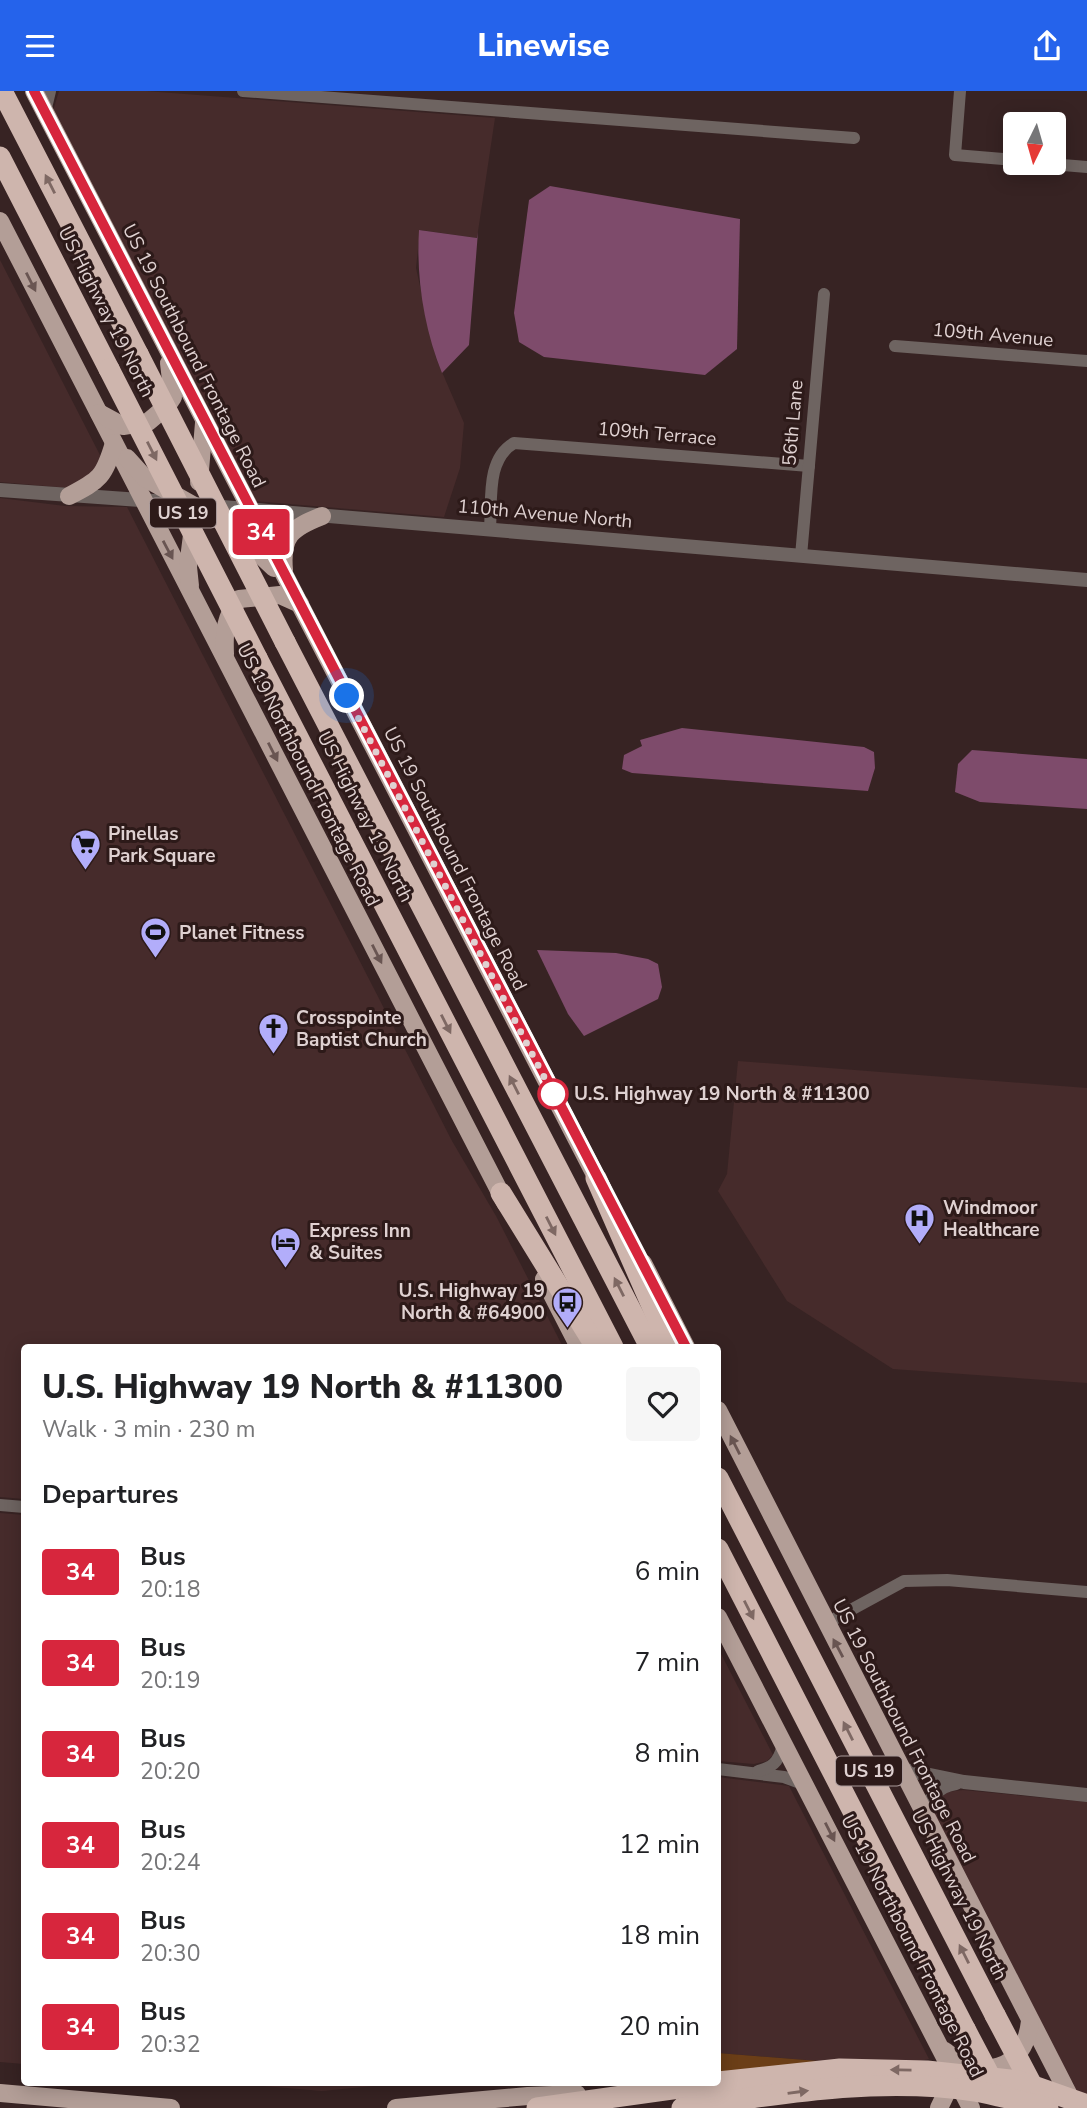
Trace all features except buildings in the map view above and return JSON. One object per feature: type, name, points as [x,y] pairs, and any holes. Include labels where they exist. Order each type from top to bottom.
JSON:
[{"type":"highway","name":"US Highway 19 North","points":[[2,91],[648,1344]]},
{"type":"highway","name":"US Highway 19 North","points":[[0,157],[611,1344]]},
{"type":"highway","points":[[596,1178],[669,1344]]},
{"type":"highway","points":[[501,1193],[594,1344]]},
{"type":"highway","points":[[721,1473],[743,1528]]},
{"type":"highway","name":"US Highway 19 North","points":[[721,1484],[995,2015],[1046,2108]]},
{"type":"highway","name":"US 19","points":[[721,1555],[1006,2108]]},
{"type":"highway","points":[[721,2081],[840,2069],[927,2071],[1019,2081],[1087,2105]]},
{"type":"highway","points":[[537,2108],[688,2086]]},
{"type":"highway","points":[[682,2108],[810,2090],[885,2086],[974,2091],[1046,2108]]},
{"type":"main road","name":"US 19 Southbound Frontage Road","points":[[34,91],[684,1344]]},
{"type":"main road","name":"US 19 Northbound Frontage Road","points":[[0,221],[577,1344]]},
{"type":"main road","points":[[99,413],[123,426],[148,422],[167,406],[173,397],[173,379],[165,344]]},
{"type":"main road","points":[[191,593],[188,567],[204,450],[204,420]]},
{"type":"main road","points":[[69,496],[98,481],[106,470],[114,443]]},
{"type":"main road","points":[[114,443],[145,478],[228,525],[285,577]]},
{"type":"main road","points":[[285,577],[282,553],[287,538],[299,525],[322,516]]},
{"type":"main road","points":[[225,660],[224,629],[228,613],[239,599],[260,594],[280,595],[300,604]]},
{"type":"main road","name":"US 19 Southbound Frontage Road","points":[[721,1416],[825,1624],[1075,2108]]},
{"type":"main road","name":"US 19 Northbound Frontage Road","points":[[721,1623],[971,2108]]},
{"type":"main road","points":[[942,2049],[971,2067],[999,2067],[1010,2061],[1026,2045],[1030,2021]]},
{"type":"main road","points":[[940,2108],[955,2073]]},
{"type":"main road","points":[[1063,2108],[1065,2088]]},
{"type":"main road","points":[[0,2093],[171,2108]]},
{"type":"main road","points":[[396,2108],[528,2095],[607,2094],[765,2108]]},
{"type":"street","points":[[45,113],[50,91]]},
{"type":"street","points":[[243,91],[853,138]]},
{"type":"street","points":[[960,91],[955,155],[1003,159]]},
{"type":"street","points":[[1066,165],[1087,167]]},
{"type":"street","name":"56th Lane","points":[[802,556],[824,294]]},
{"type":"street","name":"109th Avenue","points":[[895,346],[1087,361]]},
{"type":"street","name":"109th Terrace","points":[[490,529],[496,460],[503,449],[514,443],[809,466]]},
{"type":"street","name":"110th Avenue North","points":[[0,490],[249,508],[1087,580]]},
{"type":"street","points":[[0,1505],[21,1507]]},
{"type":"street","points":[[825,1624],[904,1581],[947,1580],[1087,1592]]},
{"type":"street","points":[[754,1772],[771,1769],[780,1758],[784,1741]]},
{"type":"street","points":[[721,1769],[754,1772],[806,1785]]},
{"type":"street","points":[[901,1769],[964,1781],[1087,1795]]},
{"type":"street","points":[[926,1818],[927,1806],[934,1792],[944,1785],[964,1781]]},
{"type":"shaded area","points":[[59,91],[146,91],[495,118],[477,238],[420,230],[416,268],[436,358],[464,423],[460,468],[444,517],[253,501],[211,412],[53,111]]},
{"type":"shaded area","points":[[550,186],[740,219],[737,349],[705,375],[544,357],[519,342],[514,313],[529,200]]},
{"type":"shaded area","points":[[419,230],[477,238],[478,232],[469,345],[442,373],[430,339],[423,303]]},
{"type":"shaded area","points":[[0,260],[102,459],[94,474],[68,488],[0,482]]},
{"type":"shaded area","points":[[0,498],[65,506],[127,507],[452,1141],[496,1216],[561,1344],[21,1344],[21,1499],[0,1497]]},
{"type":"shaded area","points":[[682,728],[864,747],[874,752],[875,768],[868,791],[632,773],[622,769],[624,755],[642,746],[640,740]]},
{"type":"shaded area","points":[[972,750],[1087,759],[1087,809],[980,802],[955,792],[958,764]]},
{"type":"shaded area","points":[[537,950],[616,953],[648,959],[658,964],[662,987],[658,999],[584,1036],[568,1014]]},
{"type":"shaded area","name":"Windmoor Healthcare","points":[[738,1061],[1087,1088],[1087,1383],[893,1369],[787,1301],[718,1191],[727,1174]]},
{"type":"shaded area","points":[[0,1513],[21,1515],[21,2064],[0,2062]]},
{"type":"shaded area","points":[[721,1654],[773,1755],[767,1761],[754,1764],[721,1761]]},
{"type":"shaded area","points":[[721,1777],[789,1786],[929,2059],[893,2067],[721,2053]]},
{"type":"shaded area","points":[[963,1790],[1087,1802],[1087,2099],[1078,2098],[1073,2082],[1069,2081],[933,1816],[940,1798],[947,1792]]},
{"type":"shaded area","points":[[721,2053],[893,2067],[721,2081]]},
{"type":"shaded area","points":[[264,2086],[373,2086],[322,2091]]},
{"type":"bus line","name":"34","points":[[34,91],[684,1344]]},
{"type":"place","name":"Pinellas Park Square","points":[[85,872]]},
{"type":"place","name":"Planet Fitness","points":[[156,960]]},
{"type":"place","name":"Crosspointe Baptist Church","points":[[273,1056]]},
{"type":"place","name":"U.S. Highway 19 North & #11300","points":[[553,1094]]},
{"type":"place","name":"Windmoor Healthcare","points":[[920,1246]]},
{"type":"place","name":"Express Inn & Suites","points":[[286,1269]]},
{"type":"place","name":"U.S. Highway 19 North & #64900","points":[[568,1329]]},
{"type":"route","points":[[347,696],[558,1104],[553,1094]]}]
